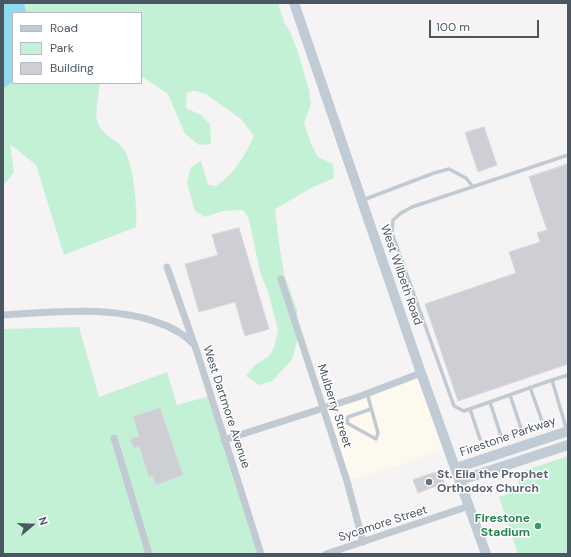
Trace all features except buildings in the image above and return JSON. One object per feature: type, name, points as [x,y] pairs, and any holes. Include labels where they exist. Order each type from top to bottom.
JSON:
[{"type":"main road","name":"West Wilbeth Road","points":[[294,3],[421,373],[486,554]]},
{"type":"main road","name":"Firestone Parkway","points":[[456,468],[568,431]]},
{"type":"main road","points":[[460,480],[568,445]]},
{"type":"street","name":"West Dartmore Avenue","points":[[167,267],[197,352],[224,440],[262,554]]},
{"type":"street","name":"Mulberry Street","points":[[281,279],[347,481],[363,542]]},
{"type":"street","points":[[3,315],[82,311],[123,314],[157,322],[177,331],[187,338],[197,352]]},
{"type":"street","points":[[224,440],[367,394],[421,373]]},
{"type":"street","points":[[114,438],[150,554]]},
{"type":"street","name":"Sycamore Street","points":[[326,554],[469,506]]},
{"type":"lane","points":[[568,155],[412,207],[401,212],[393,220],[392,233],[454,406],[464,411],[568,375]]},
{"type":"lane","points":[[362,200],[434,173],[449,170],[466,178],[473,186]]},
{"type":"lane","points":[[552,380],[568,431]]},
{"type":"lane","points":[[530,387],[542,421]]},
{"type":"lane","points":[[367,394],[372,409],[378,433],[376,439],[347,423],[348,417],[372,409]]},
{"type":"lane","points":[[510,395],[521,428]]},
{"type":"lane","points":[[490,402],[501,436]]},
{"type":"lane","points":[[470,409],[480,439]]},
{"type":"shaded area","points":[[421,373],[448,447],[400,465],[347,481],[323,408]]},
{"type":"green space","points":[[3,3],[278,3],[284,22],[290,32],[298,52],[309,90],[311,104],[304,123],[312,146],[318,157],[333,164],[334,178],[313,187],[275,209],[284,274],[297,310],[297,342],[292,360],[272,381],[259,385],[246,376],[255,365],[268,357],[274,348],[278,330],[268,292],[260,272],[249,219],[243,210],[222,211],[205,217],[195,211],[187,183],[191,167],[201,161],[208,185],[216,186],[234,170],[247,151],[254,136],[241,119],[206,94],[195,91],[187,92],[186,108],[201,115],[210,124],[211,144],[199,145],[185,134],[168,94],[142,77],[142,12],[12,12],[12,84],[100,84],[96,112],[97,120],[101,130],[121,146],[128,157],[133,176],[136,199],[136,227],[64,255],[36,165],[10,144],[14,172],[3,186]]},
{"type":"green space","points":[[79,327],[99,397],[167,372],[177,405],[210,396],[261,554],[3,554],[3,329]]},
{"type":"green space","name":"Firestone Stadium","points":[[568,456],[568,554],[518,554],[499,497],[520,490],[517,473]]},
{"type":"water","points":[[3,3],[24,3],[26,12],[12,12],[12,82],[3,89]]},
{"type":"place","name":"St. Elia the Prophet Orthodox Church","points":[[429,482]]},
{"type":"place","name":"Firestone Stadium","points":[[538,526]]}]
